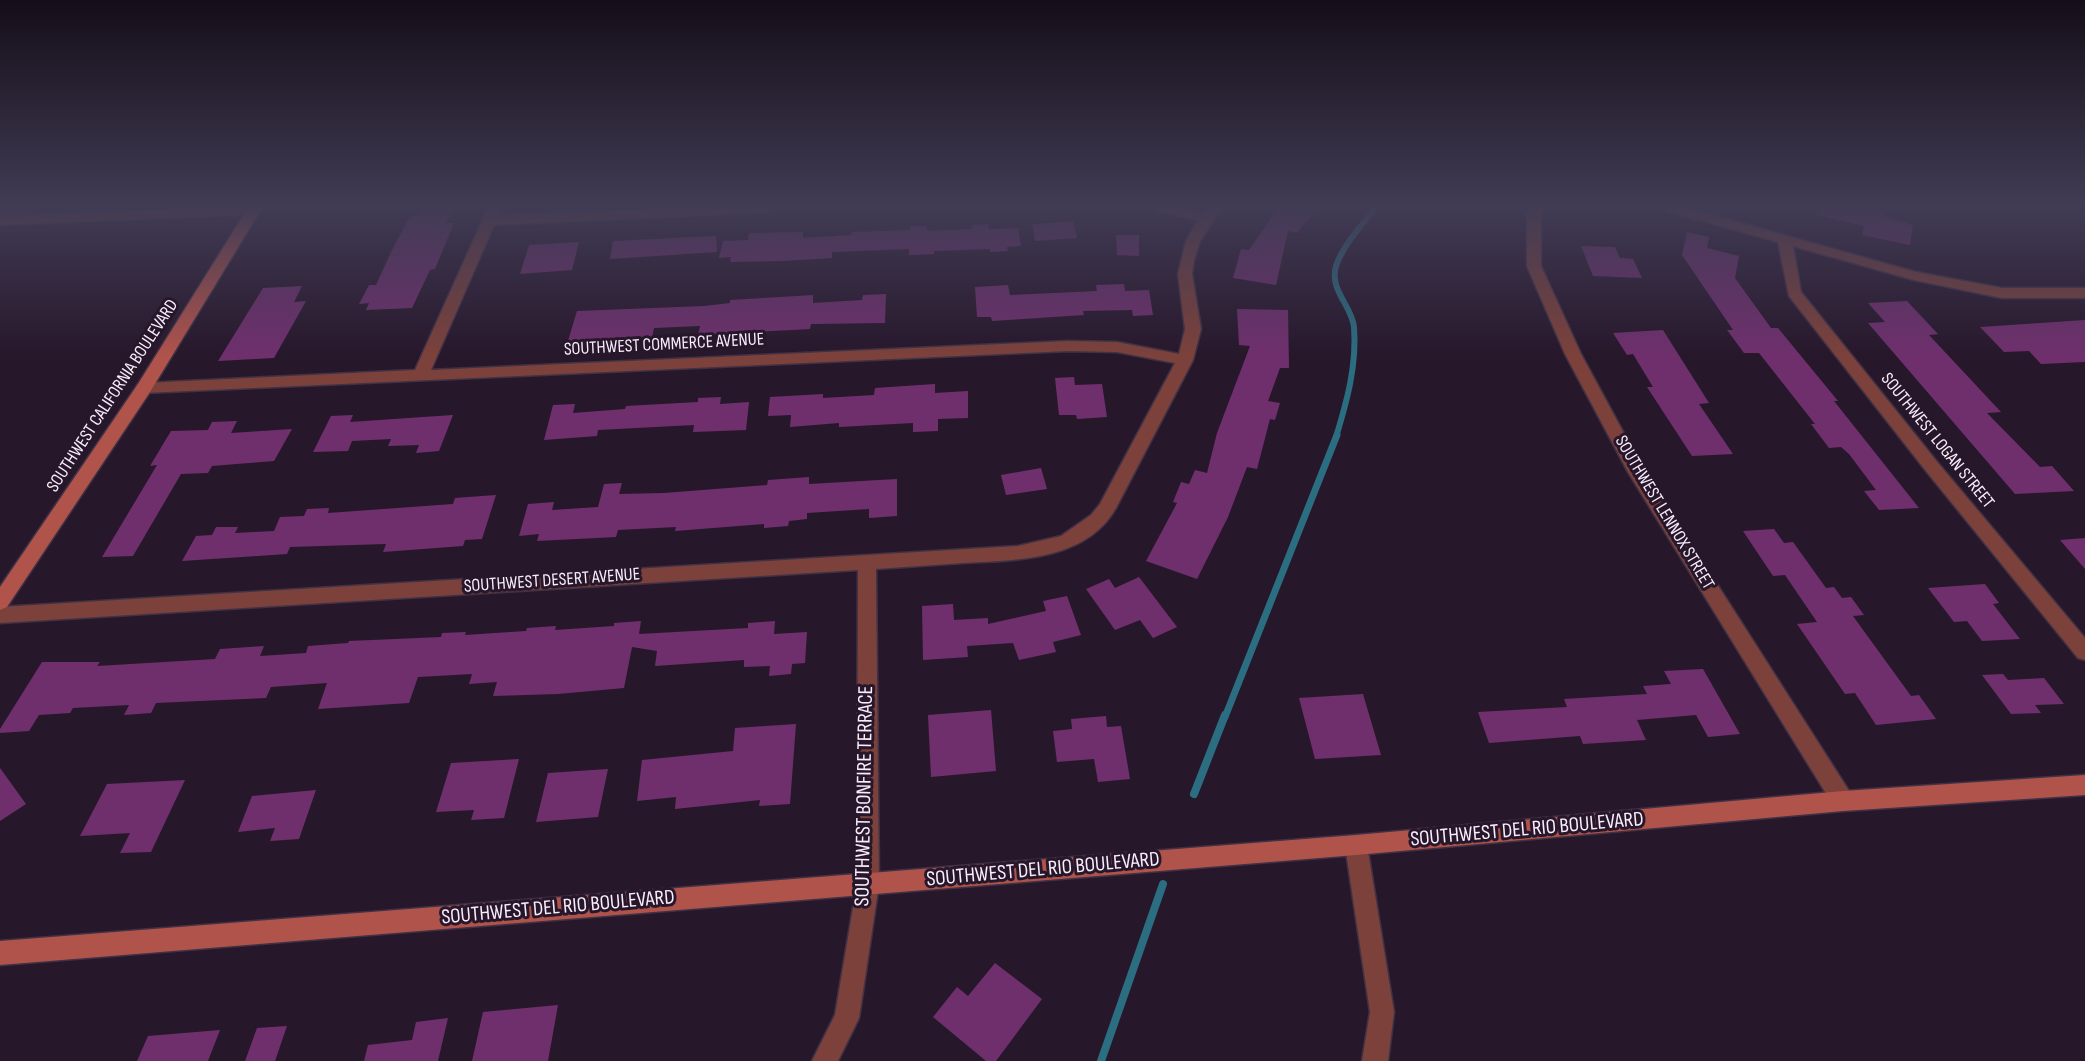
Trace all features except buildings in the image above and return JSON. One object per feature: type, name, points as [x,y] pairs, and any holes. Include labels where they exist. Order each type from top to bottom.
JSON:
[{"type":"street","name":"SOUTHWEST CALIFORNIA BOULEVARD","points":[[0,602],[144,388],[224,258]]},
{"type":"street","points":[[422,375],[474,258]]},
{"type":"street","points":[[1185,360],[1193,329],[1185,274],[1188,258]]},
{"type":"street","name":"SOUTHWEST LENNOX STREET","points":[[1534,258],[1534,266],[1573,354],[1634,468],[1843,801]]},
{"type":"street","name":"SOUTHWEST LOGAN STREET","points":[[1788,258],[1794,293],[1932,467],[2085,652]]},
{"type":"street","points":[[1846,258],[1914,276],[2002,293],[2085,293]]},
{"type":"street","name":"SOUTHWEST COMMERCE AVENUE","points":[[144,388],[1068,345],[1117,346],[1185,360]]},
{"type":"street","name":"SOUTHWEST DESERT AVENUE","points":[[0,615],[1018,553],[1044,549],[1068,542],[1096,523],[1121,486],[1185,360]]},
{"type":"street","name":"SOUTHWEST BONFIRE TERRACE","points":[[825,1061],[847,1018],[868,884],[867,561]]},
{"type":"street","name":"SOUTHWEST DEL RIO BOULEVARD","points":[[0,953],[1356,845],[1843,801],[2085,784]]},
{"type":"street","points":[[1356,845],[1382,1012],[1375,1061]]},
{"type":"waterway","points":[[1336,437],[1350,383],[1355,341],[1352,319],[1336,283],[1336,266],[1339,258]]},
{"type":"waterway","points":[[1225,717],[1337,435]]},
{"type":"waterway","points":[[1194,794],[1225,715]]},
{"type":"waterway","points":[[1101,1061],[1163,884]]}]
